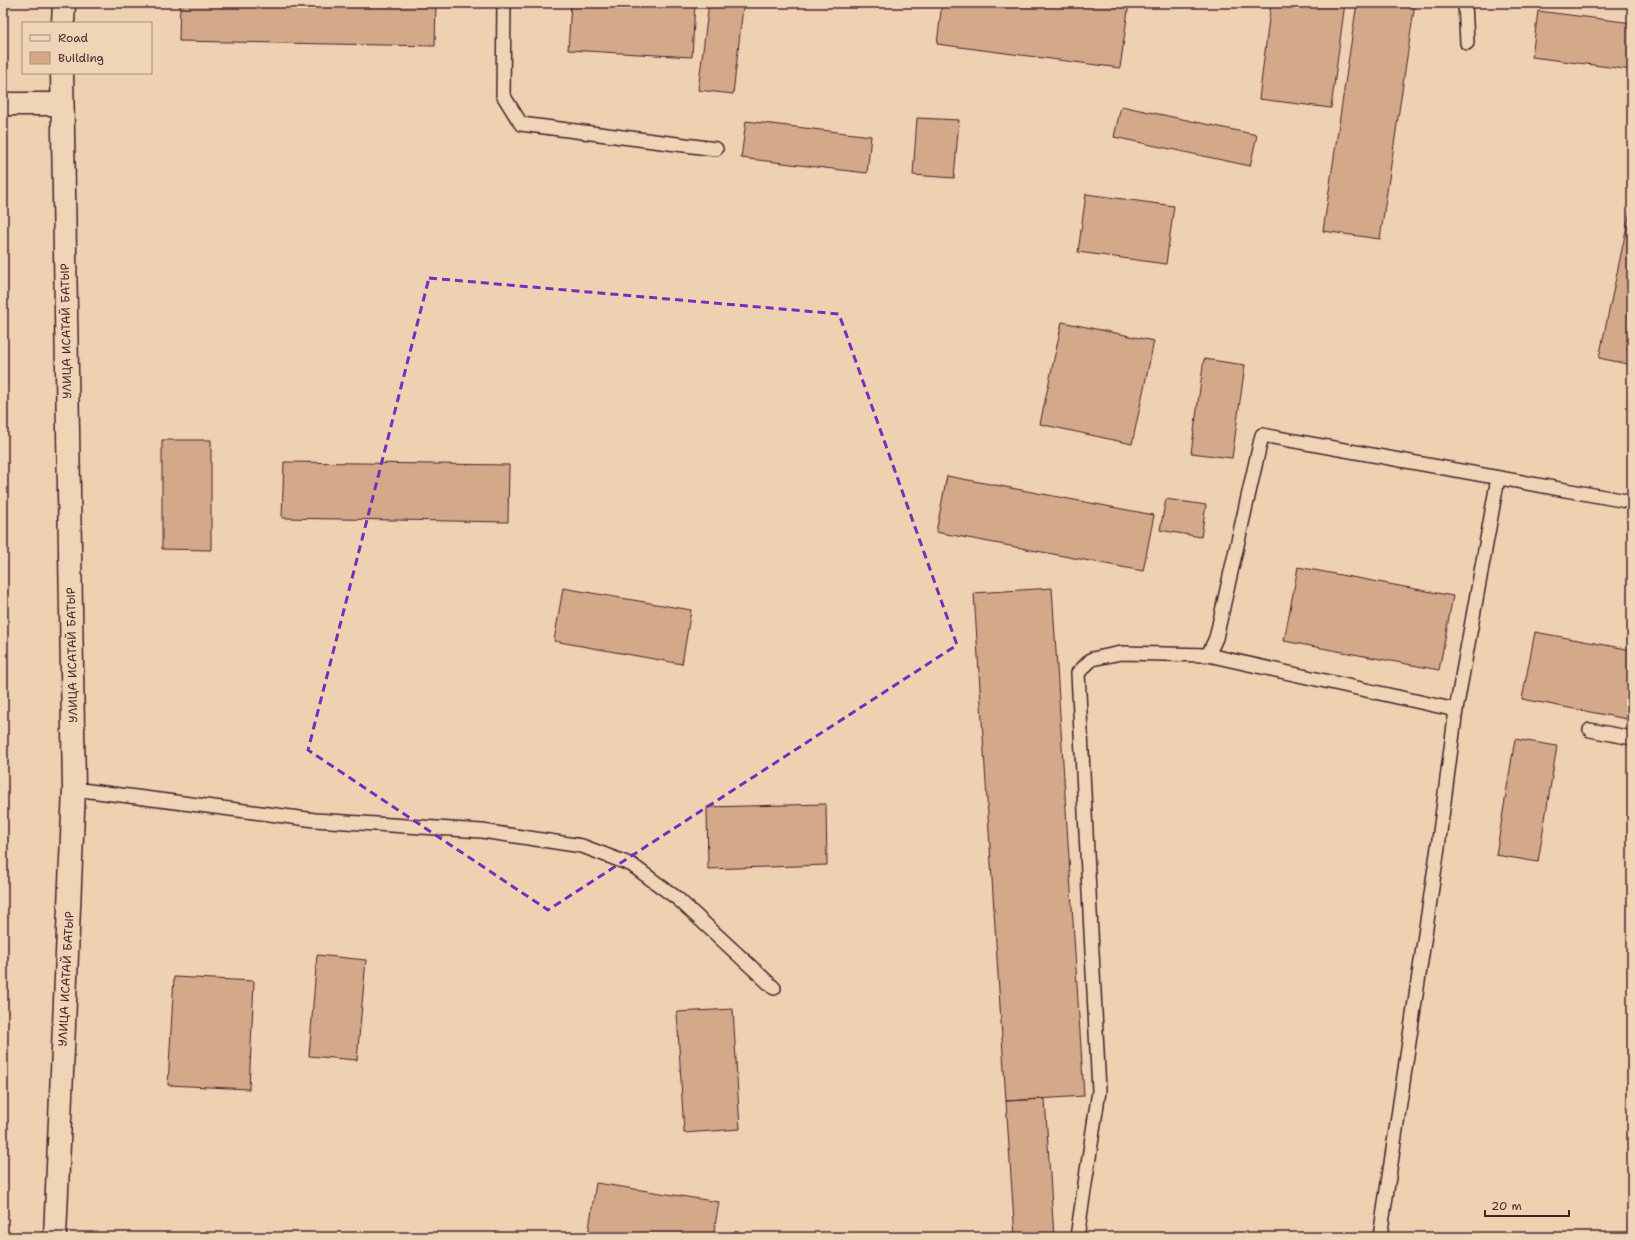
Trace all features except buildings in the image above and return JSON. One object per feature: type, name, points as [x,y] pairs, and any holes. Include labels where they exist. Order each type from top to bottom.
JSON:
[{"type":"street","points":[[63,22],[64,3]]},
{"type":"street","name":"УЛИЦА ИСАТАЙ БАТЫР","points":[[55,1237],[74,789],[62,74]]},
{"type":"street","points":[[3,104],[62,104]]},
{"type":"lane","points":[[504,3],[503,95],[521,124],[716,149]]},
{"type":"lane","points":[[1465,3],[1467,43]]},
{"type":"lane","points":[[1208,655],[1216,638],[1262,435],[1632,502]]},
{"type":"lane","points":[[1380,1237],[1456,710],[1498,478]]},
{"type":"lane","points":[[1077,1237],[1099,1091],[1078,673],[1092,659],[1121,653],[1208,655],[1456,710]]},
{"type":"lane","points":[[1590,730],[1632,738]]},
{"type":"lane","points":[[74,789],[315,820],[482,831],[582,846],[632,865],[678,899],[774,988]]},
{"type":"highlighted area","points":[[429,278],[839,314],[957,645],[548,910],[308,750]]}]
